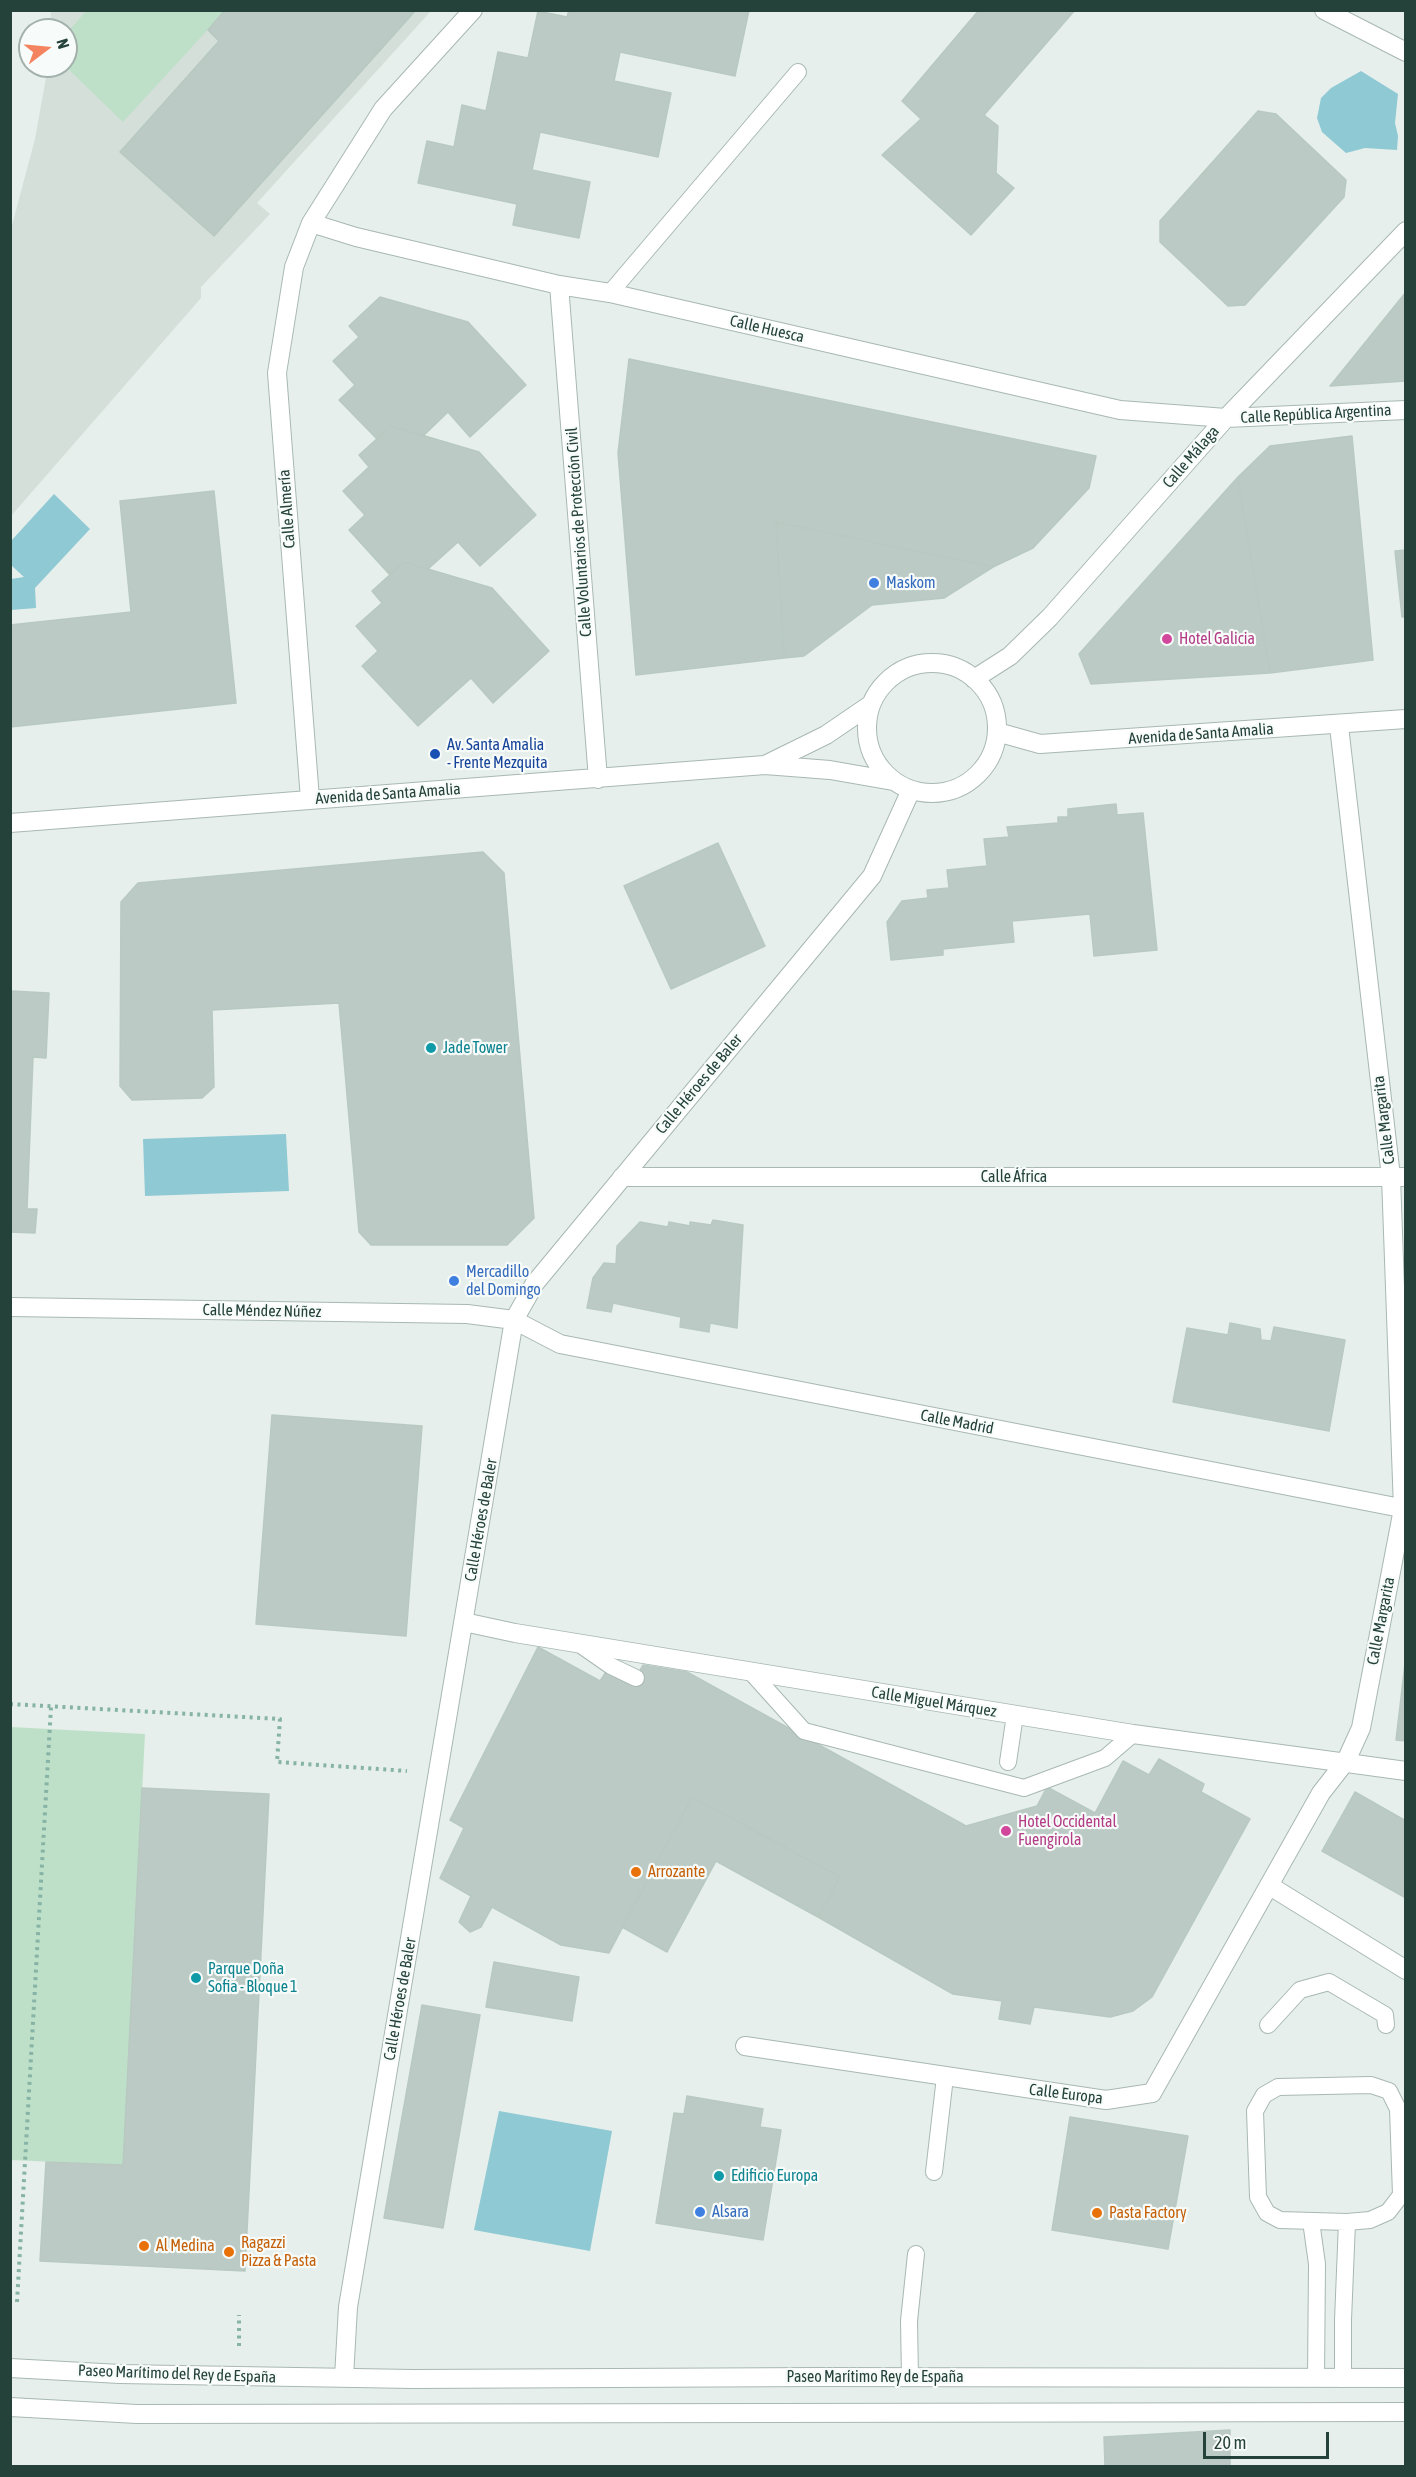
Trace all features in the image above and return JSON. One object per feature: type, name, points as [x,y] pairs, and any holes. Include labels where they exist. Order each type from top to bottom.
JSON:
[{"type":"street","name":"Calle Almería","points":[[310,800],[277,373],[294,267],[311,223],[383,109],[473,10]]},
{"type":"street","points":[[1324,10],[1406,52]]},
{"type":"street","name":"Calle Huesca","points":[[311,223],[356,237],[560,285],[610,293],[1120,410],[1226,418]]},
{"type":"street","name":"Calle Málaga","points":[[974,679],[1010,656],[1050,617],[1226,418],[1406,231]]},
{"type":"street","name":"Calle Voluntarios de Protección Civil","points":[[560,285],[598,779]]},
{"type":"street","name":"Calle República Argentina","points":[[1226,418],[1406,410]]},
{"type":"street","points":[[936,663],[957,668],[974,679],[987,694],[995,712],[997,732],[992,752],[983,769],[969,782],[950,791],[930,794],[911,790],[893,781],[878,766],[869,747],[866,726],[870,705],[881,686],[896,672],[916,664],[936,663]]},
{"type":"street","name":"Avenida de Santa Amalia","points":[[765,765],[826,735],[870,705]]},
{"type":"street","name":"Avenida de Santa Amalia","points":[[997,732],[1040,744],[1339,726],[1406,719]]},
{"type":"street","name":"Calle Margarita","points":[[1339,726],[1398,1177],[1404,1509],[1361,1728],[1346,1761]]},
{"type":"street","name":"Avenida de Santa Amalia","points":[[10,822],[765,765],[830,770],[893,781]]},
{"type":"street","name":"Calle Héroes de Baler","points":[[344,2377],[348,2307],[513,1320],[535,1282],[872,876],[911,790]]},
{"type":"street","name":"Calle África","points":[[622,1177],[1398,1177]]},
{"type":"street","name":"Calle Méndez Núñez","points":[[10,1307],[467,1314],[513,1320]]},
{"type":"street","name":"Calle Madrid","points":[[513,1320],[560,1344],[1404,1509]]},
{"type":"street","name":"Calle Miguel Márquez","points":[[464,1622],[1133,1734],[1286,1757],[1346,1761],[1406,1771]]},
{"type":"street","name":"Calle Europa","points":[[745,2046],[1106,2100],[1152,2093],[1321,1793],[1346,1761]]},
{"type":"street","points":[[1270,1886],[1406,1970]]},
{"type":"street","name":"Paseo Marítimo del Rey de España","points":[[10,2368],[120,2374],[344,2377]]},
{"type":"street","name":"Paseo Marítimo Rey de España","points":[[344,2377],[1406,2378]]},
{"type":"street","points":[[10,2407],[137,2414],[1406,2412]]},
{"type":"lane","points":[[610,293],[798,72]]},
{"type":"lane","points":[[578,1642],[611,1666],[636,1678]]},
{"type":"lane","points":[[750,1671],[804,1731],[1024,1788],[1105,1758],[1133,1734]]},
{"type":"lane","points":[[1008,1762],[1015,1715]]},
{"type":"lane","points":[[1268,2025],[1300,1990],[1329,1982],[1385,2016],[1386,2025]]},
{"type":"lane","points":[[934,2172],[945,2077]]},
{"type":"lane","points":[[1371,2085],[1389,2091],[1398,2109],[1401,2195],[1388,2212],[1370,2220],[1311,2221],[1280,2220],[1267,2213],[1258,2197],[1255,2111],[1264,2095],[1278,2087],[1371,2085]]},
{"type":"lane","points":[[1311,2221],[1317,2264],[1316,2378]]},
{"type":"lane","points":[[1343,2379],[1347,2222]]},
{"type":"lane","points":[[910,2377],[909,2322],[916,2254]]},
{"type":"path","points":[[10,1704],[280,1719],[277,1762],[438,1774]]},
{"type":"path","points":[[17,2302],[51,1707]]},
{"type":"shaded area","points":[[51,11],[431,11],[257,203],[270,214],[201,287],[201,298],[11,516],[11,229],[35,139],[46,78],[78,78],[78,18],[51,18]]},
{"type":"green space","points":[[86,11],[225,11],[123,122],[77,78],[78,20]]},
{"type":"green space","points":[[11,1727],[145,1734],[123,2165],[11,2160]]},
{"type":"water","points":[[1361,71],[1398,94],[1395,123],[1398,136],[1397,150],[1365,148],[1346,153],[1322,132],[1317,118],[1321,98],[1331,88]]},
{"type":"water","points":[[54,494],[90,529],[35,588],[36,608],[11,610],[11,579],[24,577],[11,565],[11,541]]},
{"type":"water","points":[[286,1134],[289,1191],[145,1196],[143,1139]]},
{"type":"water","points":[[499,2111],[612,2131],[590,2251],[474,2230]]},
{"type":"building","points":[[225,10],[416,10],[214,236],[120,152],[219,41],[208,30]]},
{"type":"building","points":[[569,10],[749,10],[735,76],[620,52],[614,81],[671,93],[658,157],[540,132],[532,170],[590,182],[579,238],[513,225],[517,204],[418,183],[427,141],[454,147],[462,105],[486,111],[498,52],[528,58],[538,11],[567,17]]},
{"type":"building","points":[[979,10],[1075,10],[984,115],[998,126],[996,173],[1014,188],[971,235],[882,155],[921,119],[902,101]]},
{"type":"building","points":[[1258,111],[1276,114],[1346,180],[1344,197],[1245,305],[1228,306],[1160,242],[1160,221]]},
{"type":"building","points":[[1406,292],[1406,381],[1330,386]]},
{"type":"building","points":[[380,297],[468,322],[526,385],[470,437],[448,412],[423,436],[391,426],[376,438],[339,400],[355,385],[333,361],[359,337],[349,326]]},
{"type":"building","points":[[629,359],[1096,456],[1089,488],[1033,548],[993,567],[776,522],[784,658],[636,675],[618,453]]},
{"type":"building","points":[[391,426],[479,452],[536,515],[480,566],[458,542],[428,569],[404,562],[390,575],[349,530],[365,515],[343,491],[369,467],[359,455]]},
{"type":"building","points":[[1352,436],[1373,660],[1270,673],[1238,477],[1270,446]]},
{"type":"building","points":[[1238,477],[1270,673],[1091,684],[1079,654]]},
{"type":"building","points":[[214,491],[236,703],[10,727],[10,625],[131,612],[120,501]]},
{"type":"building","name":"Maskom","points":[[776,522],[993,567],[944,598],[872,605],[804,656],[784,658]]},
{"type":"building","points":[[1406,550],[1406,617],[1402,617],[1395,551]]},
{"type":"building","points":[[404,562],[492,588],[549,651],[493,703],[471,678],[418,726],[362,666],[378,651],[356,626],[382,603],[372,591]]},
{"type":"building","points":[[1116,804],[1117,815],[1143,813],[1157,950],[1094,956],[1090,914],[1012,921],[1014,942],[943,949],[943,955],[891,960],[887,922],[902,901],[928,898],[927,890],[949,888],[947,870],[987,866],[984,839],[1009,837],[1007,827],[1058,823],[1058,817],[1068,817],[1068,809]]},
{"type":"building","points":[[718,843],[765,946],[671,989],[624,886]]},
{"type":"building","name":"Jade Tower","points":[[483,852],[504,873],[534,1218],[507,1245],[371,1245],[359,1232],[339,1003],[212,1010],[214,1087],[202,1098],[132,1100],[120,1086],[121,902],[138,883]]},
{"type":"building","points":[[11,991],[49,993],[46,1058],[33,1057],[27,1209],[37,1209],[35,1233],[10,1232]]},
{"type":"building","points":[[713,1220],[743,1225],[737,1328],[710,1323],[709,1332],[680,1327],[681,1317],[613,1303],[611,1312],[587,1308],[593,1278],[604,1263],[616,1264],[617,1246],[640,1222],[668,1227],[669,1222],[690,1226],[690,1222],[711,1225]]},
{"type":"building","points":[[1230,1323],[1260,1329],[1261,1340],[1271,1341],[1274,1327],[1345,1340],[1329,1431],[1173,1402],[1187,1328],[1228,1335]]},
{"type":"building","points":[[272,1415],[422,1426],[406,1636],[256,1624]]},
{"type":"building","points":[[538,1647],[600,1681],[606,1672],[631,1686],[643,1665],[687,1672],[966,1826],[1037,1806],[1047,1787],[1095,1813],[1123,1761],[1149,1775],[1159,1759],[1204,1784],[1201,1792],[1250,1819],[1152,1997],[1133,2011],[1110,2017],[1034,2007],[1030,2024],[999,2019],[1002,2001],[953,1994],[818,1917],[840,1877],[692,1797],[609,1953],[561,1945],[492,1907],[481,1927],[470,1932],[459,1922],[471,1896],[440,1878],[464,1828],[450,1820]]},
{"type":"building","points":[[1406,1655],[1406,1741],[1396,1740]]},
{"type":"building","name":"Parque Doña Sofia - Bloque 1","points":[[142,1788],[269,1794],[245,2271],[40,2261],[46,2162],[123,2165]]},
{"type":"building","points":[[1355,1792],[1406,1821],[1406,1898],[1322,1851]]},
{"type":"building","points":[[692,1797],[840,1877],[818,1917],[716,1861],[667,1952],[622,1927]]},
{"type":"building","points":[[494,1962],[579,1977],[572,2021],[486,2007]]},
{"type":"building","points":[[422,2005],[480,2015],[443,2228],[384,2218]]},
{"type":"building","name":"Edificio Europa","points":[[687,2096],[763,2109],[760,2127],[781,2130],[763,2240],[656,2223],[674,2113],[684,2114]]},
{"type":"building","points":[[1070,2117],[1188,2136],[1168,2249],[1052,2230]]},
{"type":"building","points":[[1230,2430],[1230,2466],[1105,2466],[1104,2437]]},
{"type":"place","name":"Maskom","points":[[874,583]]},
{"type":"place","name":"Hotel Galicia","points":[[1167,639]]},
{"type":"place","name":"Av. Santa Amalia - Frente Mezquita","points":[[435,754]]},
{"type":"place","name":"Jade Tower","points":[[431,1048]]},
{"type":"place","name":"Mercadillo del Domingo","points":[[454,1281]]},
{"type":"place","name":"Hotel Occidental Fuengirola","points":[[1006,1831]]},
{"type":"place","name":"Arrozante","points":[[636,1872]]},
{"type":"place","name":"Parque Doña Sofia - Bloque 1","points":[[196,1978]]},
{"type":"place","name":"Edificio Europa","points":[[719,2176]]},
{"type":"place","name":"Alsara","points":[[700,2212]]},
{"type":"place","name":"Pasta Factory","points":[[1097,2213]]},
{"type":"place","name":"Al Medina","points":[[144,2246]]},
{"type":"place","name":"Ragazzi Pizza & Pasta","points":[[229,2252]]}]
